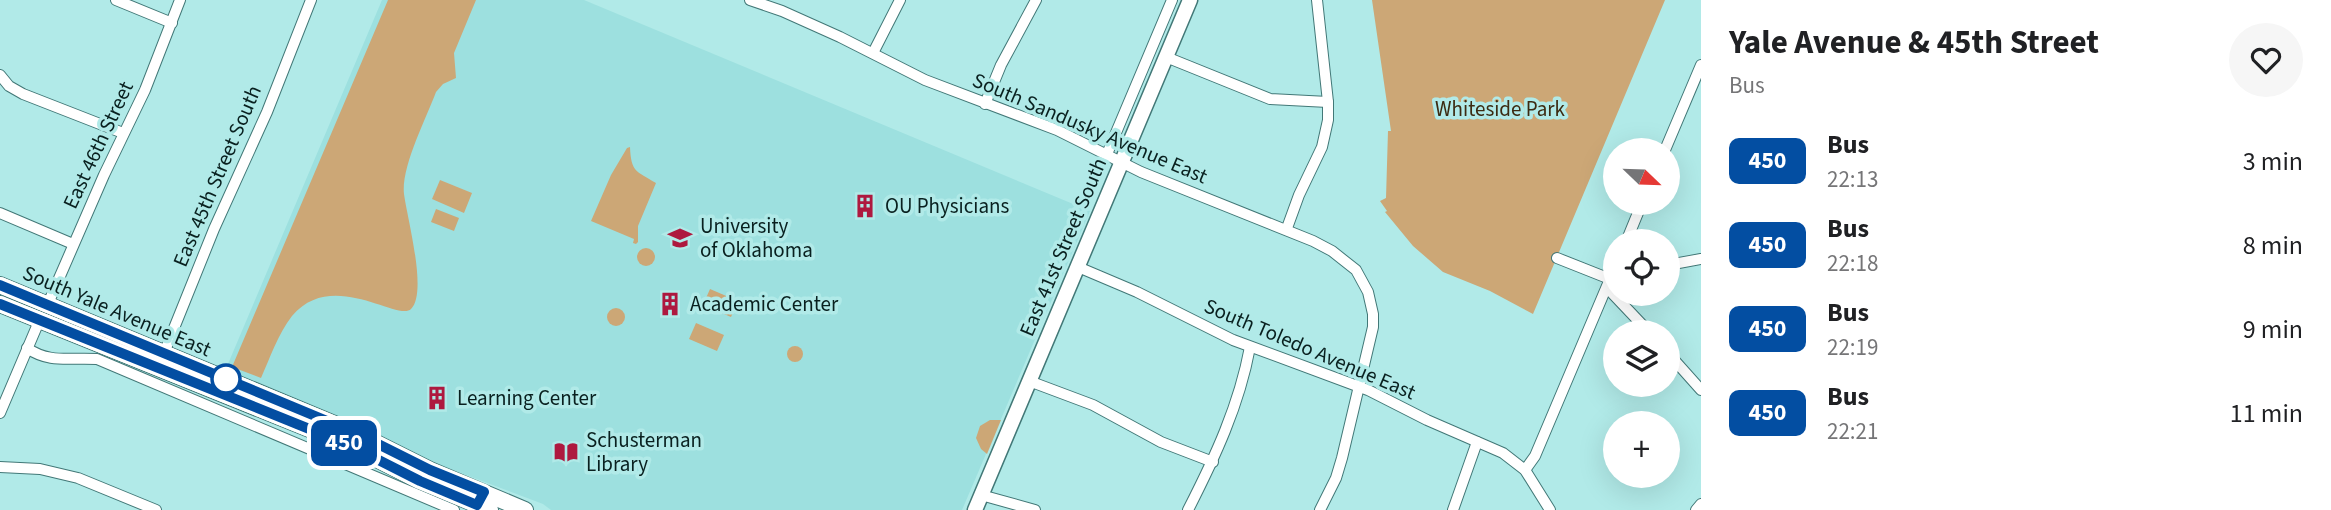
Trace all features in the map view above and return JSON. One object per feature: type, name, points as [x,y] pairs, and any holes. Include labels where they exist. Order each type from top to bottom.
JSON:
[{"type":"main road","name":"East 41st Street South","points":[[975,510],[1190,0]]},
{"type":"main road","name":"South Yale Avenue East","points":[[0,285],[43,313]]},
{"type":"main road","name":"South Yale Avenue East","points":[[0,304],[43,313],[259,400],[356,433],[430,470],[482,504],[526,510]]},
{"type":"street","points":[[116,0],[172,23]]},
{"type":"street","name":"East 46th Street","points":[[43,313],[123,133],[145,90],[180,0]]},
{"type":"street","name":"East 45th Street South","points":[[161,361],[214,229],[267,112],[311,0]]},
{"type":"street","name":"South Sandusky Avenue East","points":[[750,0],[770,3],[925,80],[1057,131],[1140,172],[1287,229],[1332,251],[1356,270],[1372,304],[1373,327],[1359,386]]},
{"type":"street","points":[[873,53],[900,0]]},
{"type":"street","points":[[985,104],[1001,65],[1036,0]]},
{"type":"street","name":"East 41st Street South","points":[[1107,154],[1172,0]]},
{"type":"street","points":[[1287,229],[1322,147],[1328,120],[1317,0]]},
{"type":"street","points":[[1166,57],[1270,99],[1328,102]]},
{"type":"street","points":[[1670,138],[1701,65]]},
{"type":"street","points":[[0,75],[9,86],[23,94],[123,133]]},
{"type":"street","points":[[0,213],[73,244]]},
{"type":"street","points":[[1557,258],[1603,274]]},
{"type":"street","points":[[1680,263],[1701,259]]},
{"type":"street","name":"South Toledo Avenue East","points":[[1078,267],[1251,347],[1359,386],[1427,420],[1503,453],[1525,470]]},
{"type":"street","points":[[1550,510],[1525,470],[1535,456],[1603,300]]},
{"type":"street","points":[[1624,306],[1638,320]]},
{"type":"street","points":[[0,413],[43,313]]},
{"type":"street","points":[[1188,510],[1227,432],[1251,347]]},
{"type":"street","points":[[27,348],[48,358],[91,359],[103,362],[454,510]]},
{"type":"street","points":[[1680,366],[1701,390]]},
{"type":"street","points":[[1029,381],[1093,405],[1161,442],[1213,462]]},
{"type":"street","points":[[1320,510],[1336,478],[1359,386]]},
{"type":"street","points":[[1453,510],[1477,442]]},
{"type":"street","points":[[0,467],[40,469],[78,478],[156,510]]},
{"type":"street","points":[[981,495],[1035,510]]},
{"type":"street","points":[[1696,510],[1701,504]]},
{"type":"shaded area","name":"University of Oklahoma","points":[[382,0],[584,0],[1090,211],[962,510],[551,510],[543,504],[421,458],[225,371]]},
{"type":"green space","points":[[388,0],[476,0],[454,53],[456,78],[443,84],[436,92],[406,170],[404,194],[417,272],[416,300],[411,309],[404,311],[344,296],[326,296],[308,302],[287,323],[261,378],[232,367]]},
{"type":"green space","name":"Whiteside Park","points":[[1372,0],[1665,0],[1607,138],[1603,138],[1603,147],[1533,314],[1490,291],[1443,272],[1413,246],[1385,212],[1387,211],[1380,201],[1386,198],[1388,131],[1391,131]]},
{"type":"green space","points":[[630,147],[633,166],[656,183],[638,226],[636,244],[633,243],[634,239],[591,221],[611,175]]},
{"type":"green space","points":[[440,180],[472,193],[464,213],[432,199]]},
{"type":"green space","points":[[436,209],[459,218],[454,231],[431,222]]},
{"type":"green space","points":[[642,248],[650,248],[655,257],[653,264],[642,266],[637,261],[637,253]]},
{"type":"green space","points":[[710,289],[738,301],[731,317],[703,305]]},
{"type":"green space","points":[[612,308],[620,308],[625,317],[623,324],[612,326],[607,321],[607,313]]},
{"type":"green space","points":[[696,323],[724,335],[717,351],[689,339]]},
{"type":"green space","points":[[792,346],[798,346],[803,354],[801,360],[792,362],[787,357],[787,351]]},
{"type":"green space","points":[[990,420],[1001,420],[987,454],[981,449],[976,438],[980,426]]},
{"type":"bus line","name":"450","points":[[0,285],[356,433],[430,470],[484,492],[477,505],[420,481],[349,445],[0,304]]},
{"type":"place","name":"OU Physicians","points":[[865,206]]},
{"type":"place","name":"University of Oklahoma","points":[[680,238]]},
{"type":"place","name":"Academic Center","points":[[670,304]]},
{"type":"place","name":"Learning Center","points":[[437,398]]},
{"type":"place","name":"Schusterman Library","points":[[566,452]]}]
